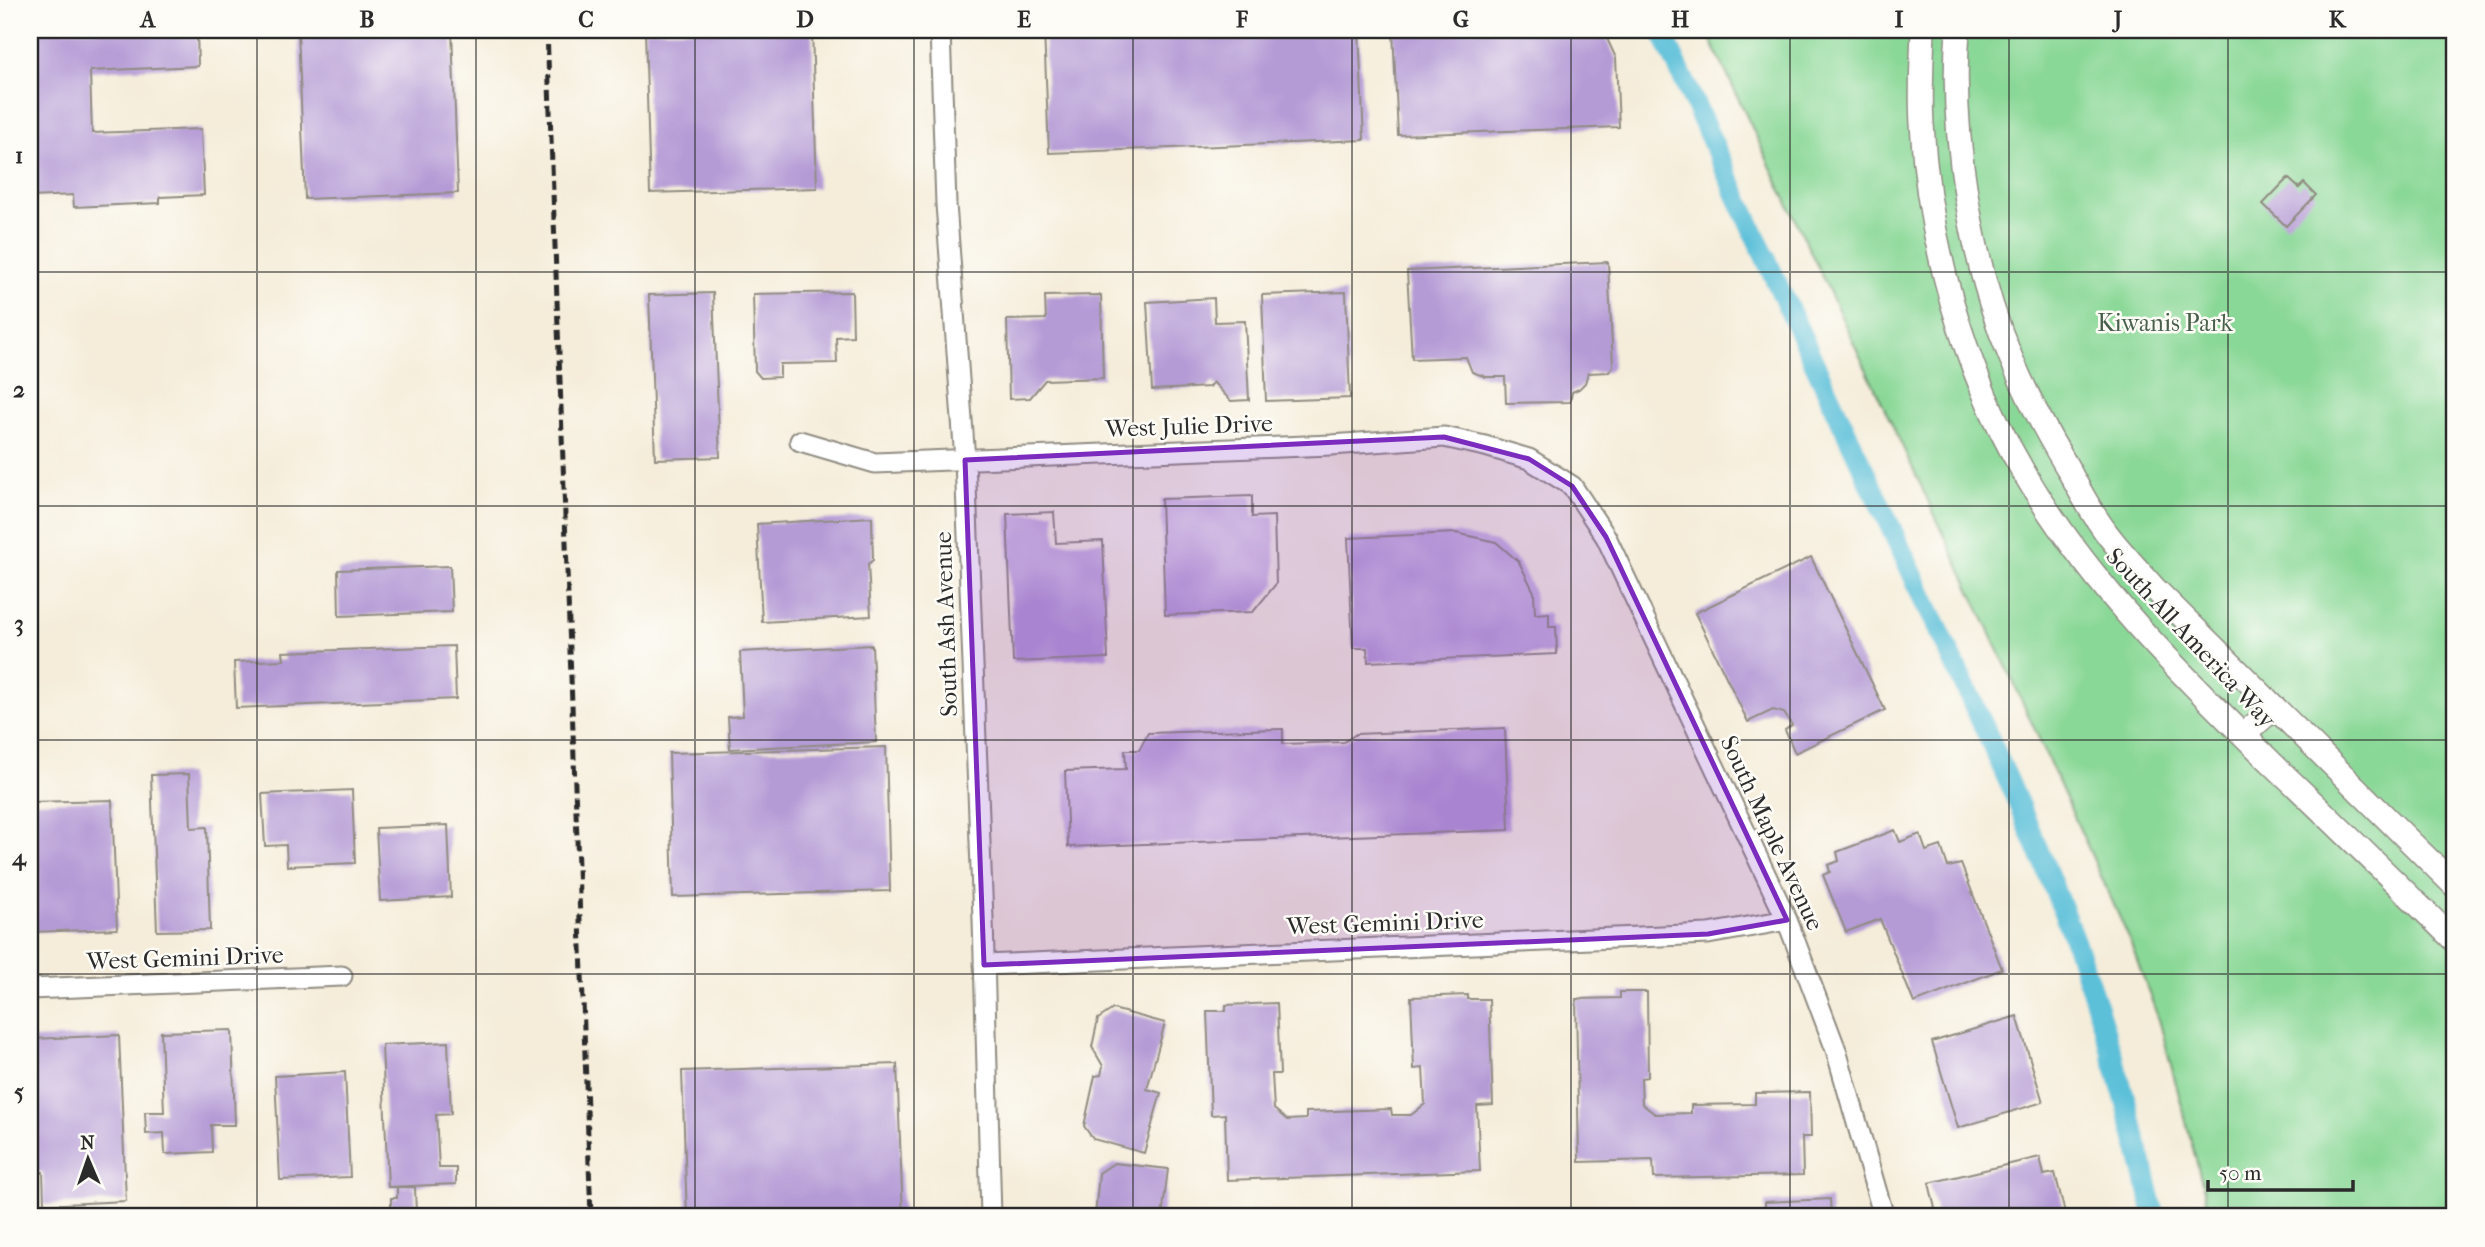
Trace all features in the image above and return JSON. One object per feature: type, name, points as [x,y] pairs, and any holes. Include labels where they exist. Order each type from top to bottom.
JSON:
[{"type":"street","name":"South Ash Avenue","points":[[940,30],[946,204],[965,460],[991,1217]]},
{"type":"street","name":"South All America Way","points":[[1923,30],[1922,121],[1926,179],[1936,240],[1969,354],[1992,410],[2022,470],[2079,556],[2116,603],[2243,735],[2455,941]]},
{"type":"street","name":"South All America Way","points":[[1958,30],[1958,120],[1967,199],[2000,328],[2029,396],[2077,486],[2111,539],[2154,588],[2455,886]]},
{"type":"street","name":"West Julie Drive","points":[[800,441],[875,463],[1331,445],[1444,437],[1529,459],[1572,486]]},
{"type":"street","name":"South Maple Avenue","points":[[1572,486],[1606,537],[1787,920],[1836,1049],[1884,1217]]},
{"type":"street","points":[[2243,735],[2274,708]]},
{"type":"street","name":"West Gemini Drive","points":[[984,965],[1709,934],[1787,920]]},
{"type":"street","name":"West Gemini Drive","points":[[30,989],[342,976]]},
{"type":"highlighted area","points":[[1444,437],[1529,459],[1572,486],[1606,537],[1787,920],[1708,934],[984,965],[965,460]]},
{"type":"green space","name":"Kiwanis Park","points":[[1706,30],[2455,30],[2455,1217],[2211,1217],[2160,1023],[2128,936],[2007,668]]},
{"type":"building","points":[[30,30],[197,30],[198,66],[90,71],[92,133],[201,129],[204,195],[160,197],[160,203],[74,207],[73,195],[31,197]]},
{"type":"building","points":[[298,30],[452,30],[458,193],[305,199]]},
{"type":"building","points":[[645,30],[812,30],[817,188],[650,193]]},
{"type":"building","points":[[1044,30],[1359,30],[1364,140],[1049,153]]},
{"type":"building","points":[[1393,30],[1603,30],[1616,58],[1619,127],[1398,135]]},
{"type":"building","points":[[2288,178],[2299,188],[2304,183],[2316,195],[2286,226],[2263,204]]},
{"type":"building","points":[[1608,262],[1613,366],[1609,372],[1588,373],[1585,383],[1572,392],[1570,402],[1506,403],[1505,377],[1486,377],[1472,372],[1466,357],[1412,359],[1407,271]]},
{"type":"building","points":[[852,292],[853,336],[836,337],[837,363],[780,364],[780,377],[761,378],[755,371],[753,294]]},
{"type":"building","points":[[1346,292],[1350,398],[1266,401],[1262,295]]},
{"type":"building","points":[[713,293],[720,457],[655,459],[649,295]]},
{"type":"building","points":[[1101,295],[1103,378],[1045,380],[1030,398],[1009,399],[1007,320],[1046,319],[1045,296]]},
{"type":"building","points":[[1214,298],[1215,322],[1245,321],[1249,400],[1231,401],[1213,382],[1209,387],[1152,390],[1147,302]]},
{"type":"building","points":[[1252,496],[1252,517],[1274,516],[1276,584],[1253,612],[1165,615],[1161,499]]},
{"type":"building","points":[[1054,512],[1056,543],[1103,541],[1108,658],[1013,662],[1007,514]]},
{"type":"building","points":[[872,517],[873,560],[868,564],[871,616],[762,622],[757,524]]},
{"type":"building","points":[[1456,533],[1496,542],[1519,562],[1534,592],[1535,614],[1549,613],[1549,627],[1556,627],[1557,654],[1368,662],[1367,648],[1353,648],[1348,538]]},
{"type":"building","points":[[1811,557],[1885,710],[1795,753],[1785,730],[1792,725],[1784,713],[1773,710],[1748,722],[1695,613]]},
{"type":"building","points":[[450,566],[452,612],[339,616],[338,570]]},
{"type":"building","points":[[872,645],[876,742],[730,749],[728,717],[743,716],[740,652]]},
{"type":"building","points":[[454,646],[456,699],[236,708],[234,662],[284,660],[283,652]]},
{"type":"building","points":[[1505,728],[1509,830],[1068,847],[1065,771],[1126,769],[1125,750],[1139,750],[1148,733],[1283,729],[1283,744],[1344,742],[1356,734]]},
{"type":"building","points":[[886,747],[890,891],[673,897],[669,753]]},
{"type":"building","points":[[189,774],[191,828],[207,827],[210,930],[157,931],[151,775]]},
{"type":"building","points":[[352,790],[355,863],[287,866],[286,845],[265,846],[262,794]]},
{"type":"building","points":[[112,800],[117,929],[30,932],[30,860],[33,860],[30,802]]},
{"type":"building","points":[[448,825],[451,897],[380,901],[376,828]]},
{"type":"building","points":[[1895,830],[1900,842],[1920,834],[1926,851],[1941,846],[1948,867],[1961,864],[2002,969],[1914,1003],[1880,919],[1846,932],[1823,875],[1830,872],[1828,865],[1839,861],[1837,852]]},
{"type":"building","points":[[1620,992],[1647,992],[1648,1077],[1641,1078],[1642,1104],[1655,1114],[1691,1113],[1691,1105],[1755,1104],[1755,1093],[1810,1092],[1811,1137],[1802,1137],[1803,1175],[1654,1178],[1653,1160],[1579,1162],[1576,999],[1620,998]]},
{"type":"building","points":[[1468,995],[1468,999],[1489,999],[1493,1105],[1477,1106],[1480,1171],[1227,1180],[1225,1114],[1211,1115],[1207,1011],[1226,1011],[1226,1005],[1277,1003],[1280,1074],[1272,1074],[1274,1109],[1287,1120],[1306,1119],[1306,1112],[1391,1109],[1392,1115],[1411,1115],[1425,1104],[1423,1068],[1414,1069],[1411,997]]},
{"type":"building","points":[[1113,1009],[1165,1023],[1147,1089],[1161,1093],[1144,1153],[1093,1139],[1084,1126],[1095,1076],[1101,1075],[1103,1066],[1092,1047],[1098,1019]]},
{"type":"building","points":[[2017,1016],[2043,1102],[1958,1128],[1932,1042]]},
{"type":"building","points":[[232,1030],[235,1125],[211,1125],[212,1152],[165,1154],[164,1133],[146,1134],[145,1112],[164,1112],[161,1032]]},
{"type":"building","points":[[119,1035],[126,1201],[44,1205],[43,1172],[31,1172],[30,1137],[37,1137],[36,1106],[30,1106],[30,1070],[34,1070],[33,1039]]},
{"type":"building","points":[[448,1042],[451,1114],[436,1115],[439,1168],[456,1168],[456,1184],[388,1187],[382,1045]]},
{"type":"building","points":[[897,1064],[903,1217],[687,1217],[682,1071]]},
{"type":"building","points":[[345,1072],[350,1177],[280,1180],[275,1076]]},
{"type":"building","points":[[2040,1157],[2044,1175],[2055,1173],[2066,1217],[1937,1217],[1929,1183]]},
{"type":"building","points":[[1114,1163],[1168,1169],[1162,1217],[1095,1217],[1099,1173]]},
{"type":"building","points":[[397,1187],[415,1187],[416,1214],[391,1213],[391,1198],[397,1198]]},
{"type":"building","points":[[1830,1199],[1831,1217],[1765,1217],[1765,1202]]},
{"type":"waterway","points":[[1661,30],[1969,695],[2060,903],[2102,1020],[2155,1217]]},
{"type":"railway","points":[[547,30],[591,1217]]}]
